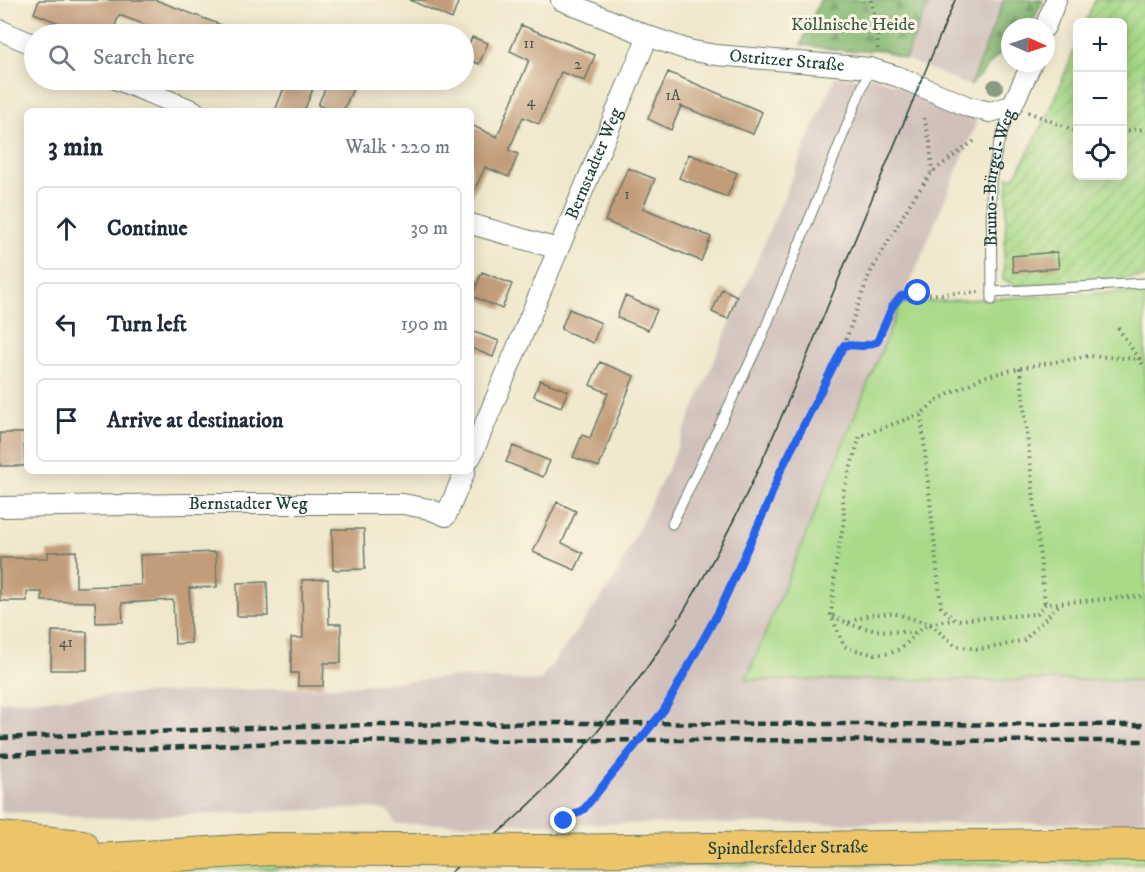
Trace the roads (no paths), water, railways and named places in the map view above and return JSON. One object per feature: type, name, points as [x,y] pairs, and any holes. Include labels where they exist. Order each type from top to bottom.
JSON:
[{"type":"highway","points":[[0,838],[54,842],[148,856]]},
{"type":"highway","name":"Spindlersfelder Straße","points":[[0,866],[270,849],[395,850],[551,840],[1145,844]]},
{"type":"street","name":"Ostritzer Straße","points":[[561,0],[688,50],[716,55],[870,68],[899,76],[969,107],[990,112],[1012,106]]},
{"type":"street","points":[[1049,18],[1056,0]]},
{"type":"street","points":[[0,30],[24,41]]},
{"type":"street","name":"Bernstadter Weg","points":[[474,450],[648,36]]},
{"type":"street","name":"Bruno-Bürgel-Weg","points":[[1012,106],[1028,72]]},
{"type":"street","points":[[143,90],[187,108]]},
{"type":"street","points":[[474,225],[558,249]]},
{"type":"street","name":"Bernstadter Weg","points":[[0,507],[403,504],[429,509],[446,516],[464,474]]},
{"type":"lane","points":[[672,525],[761,339],[870,68]]},
{"type":"lane","name":"Bruno-Bürgel-Weg","points":[[1012,106],[998,146],[991,181],[992,296],[1145,283]]},
{"type":"tram line","points":[[451,872],[534,800],[594,736],[647,667],[693,595],[746,494],[793,390],[955,0]]},
{"type":"railway","points":[[0,738],[300,726],[561,723],[1145,725]]},
{"type":"railway","points":[[0,755],[300,742],[1145,741]]},
{"type":"park label","name":"Köllnische Heide","points":[[853,25]]}]
